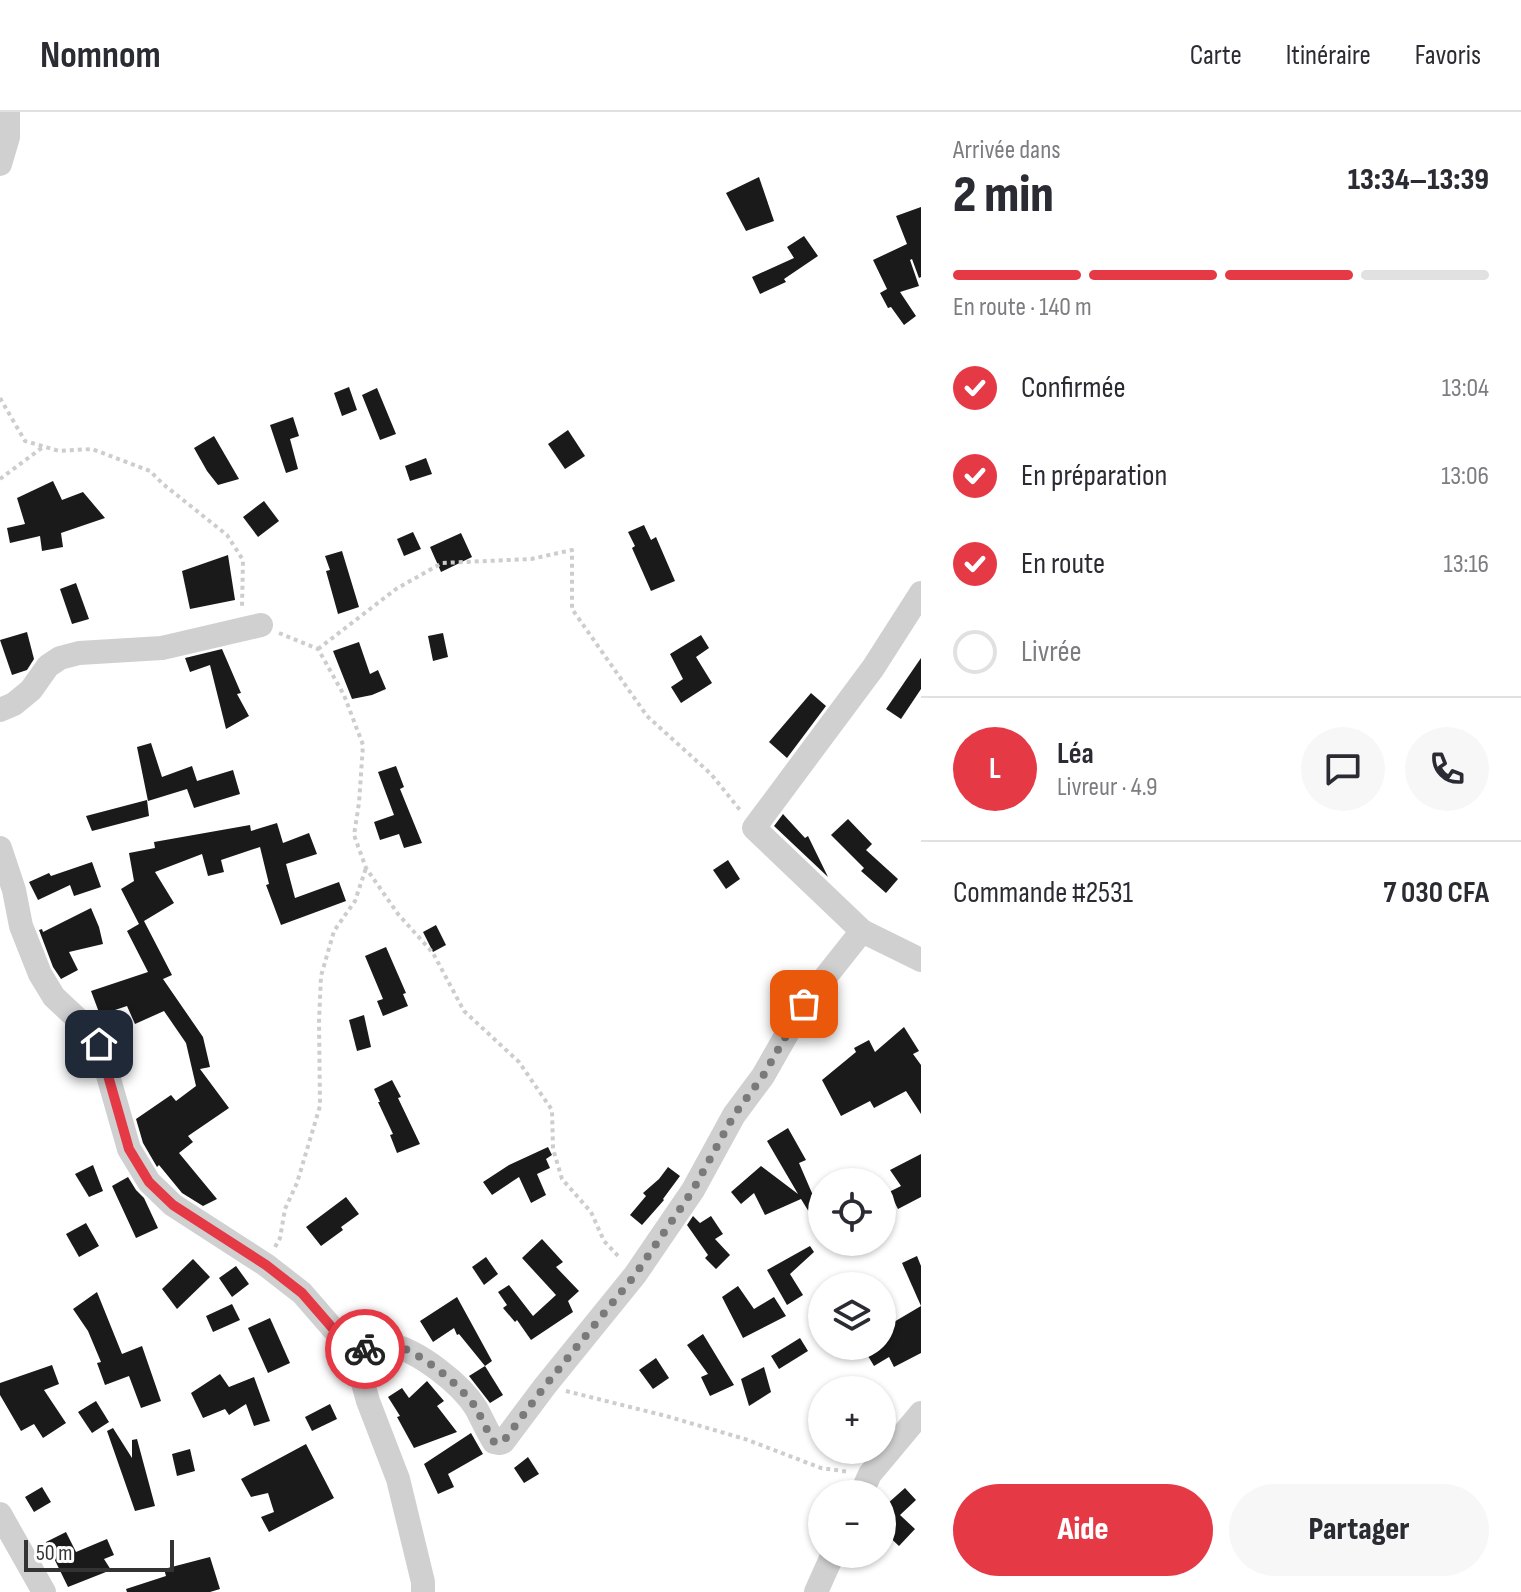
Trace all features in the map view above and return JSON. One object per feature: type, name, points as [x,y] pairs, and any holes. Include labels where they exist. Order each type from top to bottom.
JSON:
[{"type":"street","points":[[0,164],[8,137],[8,112]]},
{"type":"street","points":[[921,593],[873,668],[754,828],[862,931],[921,960]]},
{"type":"street","points":[[0,710],[14,704],[31,690],[48,666],[69,655],[162,648],[261,625]]},
{"type":"street","points":[[0,848],[14,890],[21,926],[40,974],[54,997],[99,1044],[129,1149],[149,1182],[173,1205],[266,1265],[302,1293],[355,1354],[368,1401],[398,1479],[423,1592]]},
{"type":"street","points":[[355,1354],[374,1346],[390,1344],[411,1353],[446,1375],[475,1406],[494,1442],[506,1439],[635,1275],[693,1190],[734,1115],[763,1076],[804,1004],[862,931]]},
{"type":"street","points":[[869,1480],[921,1413]]},
{"type":"street","points":[[0,1514],[44,1592]]},
{"type":"street","points":[[816,1592],[827,1568]]},
{"type":"path","points":[[0,398],[25,441],[59,451],[92,449],[150,471],[227,535],[243,560],[242,615],[318,649],[344,695],[363,745],[354,835],[366,868],[398,914],[433,953],[464,1011],[519,1062],[552,1110],[553,1149],[562,1179],[591,1212],[604,1241],[635,1275]]},
{"type":"path","points":[[0,479],[45,447]]},
{"type":"path","points":[[318,649],[396,589],[442,563],[531,559],[572,550],[572,609],[647,716],[711,774],[754,828]]},
{"type":"path","points":[[266,1265],[280,1238],[285,1209],[297,1183],[320,1106],[321,976],[334,931],[355,901],[366,868]]},
{"type":"path","points":[[545,1386],[732,1435],[855,1480]]},
{"type":"building","points":[[759,177],[774,221],[746,231],[726,193]]},
{"type":"building","points":[[921,207],[921,277],[910,260],[919,286],[900,292],[916,316],[904,325],[891,307],[888,308],[880,293],[887,289],[873,260],[907,244],[896,216]]},
{"type":"building","points":[[804,236],[818,256],[784,279],[786,282],[760,294],[752,277],[794,258],[787,247]]},
{"type":"building","points":[[349,387],[357,410],[342,416],[334,393]]},
{"type":"building","points":[[377,388],[396,434],[380,440],[362,395]]},
{"type":"building","points":[[293,417],[299,436],[290,439],[298,469],[286,473],[270,425]]},
{"type":"building","points":[[568,430],[585,456],[565,469],[548,444]]},
{"type":"building","points":[[214,436],[239,479],[218,485],[207,471],[194,448]]},
{"type":"building","points":[[426,458],[432,474],[410,481],[405,466]]},
{"type":"building","points":[[53,481],[62,500],[83,492],[105,518],[61,533],[63,547],[42,551],[40,536],[10,543],[7,528],[25,524],[17,498]]},
{"type":"building","points":[[264,501],[279,521],[258,537],[243,517]]},
{"type":"building","points":[[644,525],[651,540],[656,537],[675,581],[651,591],[628,532]]},
{"type":"building","points":[[413,532],[421,549],[404,556],[397,539]]},
{"type":"building","points":[[461,533],[472,557],[441,572],[430,547]]},
{"type":"building","points":[[342,551],[359,607],[338,614],[325,556]]},
{"type":"building","points":[[228,555],[235,600],[190,609],[182,571]]},
{"type":"building","points":[[76,583],[89,619],[72,624],[60,589]]},
{"type":"building","points":[[27,632],[34,659],[27,670],[12,675],[0,640]]},
{"type":"building","points":[[443,633],[448,657],[433,661],[428,636]]},
{"type":"building","points":[[701,635],[709,648],[696,657],[712,683],[681,703],[671,687],[683,679],[670,654]]},
{"type":"building","points":[[359,642],[370,674],[378,670],[386,689],[352,699],[333,651]]},
{"type":"building","points":[[222,649],[241,693],[237,694],[249,716],[226,729],[210,665],[190,672],[185,658]]},
{"type":"building","points":[[921,658],[921,689],[901,719],[886,709]]},
{"type":"building","points":[[811,693],[826,706],[787,758],[769,742]]},
{"type":"building","points":[[151,743],[162,777],[192,766],[197,781],[233,770],[240,794],[194,808],[187,789],[148,801],[137,747]]},
{"type":"building","points":[[396,766],[404,787],[400,789],[422,843],[404,848],[399,834],[380,840],[374,822],[394,815],[378,772]]},
{"type":"building","points":[[147,800],[149,816],[92,831],[86,816]]},
{"type":"building","points":[[783,814],[805,838],[808,836],[828,877],[774,826]]},
{"type":"building","points":[[848,819],[872,844],[866,850],[898,879],[886,893],[861,871],[864,868],[831,835]]},
{"type":"building","points":[[277,823],[283,843],[309,833],[317,854],[286,864],[295,898],[339,882],[346,901],[281,925],[266,885],[269,884],[260,847],[221,860],[224,872],[208,876],[202,854],[155,872],[174,903],[144,921],[172,975],[163,979],[203,1037],[210,1067],[200,1069],[229,1108],[188,1136],[193,1142],[179,1153],[217,1199],[203,1206],[182,1193],[159,1165],[157,1167],[143,1143],[136,1119],[171,1095],[176,1101],[196,1086],[186,1043],[164,1011],[135,1024],[127,1006],[100,1015],[91,991],[148,972],[127,931],[139,924],[121,889],[134,881],[129,853],[155,848],[154,842],[250,825],[251,831]]},
{"type":"building","points":[[728,860],[740,879],[726,889],[713,870]]},
{"type":"building","points":[[92,862],[101,887],[74,896],[70,885],[38,900],[29,882],[49,873],[51,876]]},
{"type":"building","points":[[91,908],[103,944],[69,952],[78,970],[61,979],[39,930],[43,932]]},
{"type":"building","points":[[436,925],[446,945],[433,952],[423,932]]},
{"type":"building","points":[[386,947],[406,993],[403,994],[408,1006],[383,1016],[377,1001],[383,999],[365,956]]},
{"type":"building","points":[[364,1015],[371,1047],[357,1051],[349,1020]]},
{"type":"building","points":[[904,1027],[919,1051],[913,1054],[921,1065],[921,1114],[906,1091],[874,1108],[870,1101],[841,1116],[822,1080],[856,1052],[854,1048],[869,1040],[875,1052]]},
{"type":"building","points":[[392,1080],[420,1144],[397,1153],[390,1135],[393,1134],[374,1089]]},
{"type":"building","points":[[788,1128],[806,1160],[799,1163],[808,1184],[808,1210],[801,1199],[765,1215],[754,1193],[741,1204],[731,1192],[761,1166],[798,1194],[767,1141]]},
{"type":"building","points":[[548,1147],[552,1155],[546,1159],[550,1168],[537,1174],[546,1195],[531,1203],[519,1177],[492,1195],[483,1182],[509,1165]]},
{"type":"building","points":[[921,1154],[921,1197],[898,1209],[896,1188],[901,1186],[894,1168]]},
{"type":"building","points":[[93,1165],[103,1191],[89,1197],[75,1174]]},
{"type":"building","points":[[668,1167],[680,1176],[642,1225],[630,1215],[646,1196],[643,1193]]},
{"type":"building","points":[[128,1177],[144,1198],[158,1228],[136,1238],[112,1186]]},
{"type":"building","points":[[346,1197],[359,1214],[321,1246],[306,1227]]},
{"type":"building","points":[[693,1216],[700,1223],[711,1216],[723,1234],[715,1239],[730,1255],[716,1269],[705,1258],[708,1255],[687,1225]]},
{"type":"building","points":[[86,1223],[99,1246],[79,1257],[66,1234]]},
{"type":"building","points":[[542,1239],[563,1262],[556,1267],[579,1291],[568,1301],[573,1312],[531,1340],[517,1320],[515,1322],[503,1308],[507,1305],[498,1292],[509,1285],[533,1316],[556,1295],[522,1258]]},
{"type":"building","points":[[808,1247],[810,1256],[790,1274],[803,1295],[787,1305],[767,1270]]},
{"type":"building","points":[[917,1256],[921,1266],[921,1306],[902,1263]]},
{"type":"building","points":[[486,1257],[498,1274],[484,1285],[472,1267]]},
{"type":"building","points":[[193,1259],[210,1277],[177,1309],[162,1289]]},
{"type":"building","points":[[236,1266],[249,1284],[232,1297],[219,1278]]},
{"type":"building","points":[[738,1286],[754,1309],[774,1297],[786,1316],[743,1338],[722,1297]]},
{"type":"building","points":[[97,1292],[122,1354],[142,1346],[161,1401],[141,1408],[129,1376],[105,1385],[97,1363],[101,1362],[88,1331],[73,1309]]},
{"type":"building","points":[[457,1297],[492,1361],[485,1366],[454,1328],[433,1342],[420,1321]]},
{"type":"building","points":[[232,1304],[240,1320],[213,1332],[206,1316]]},
{"type":"building","points":[[921,1306],[921,1353],[894,1367],[890,1360],[896,1360],[896,1321]]},
{"type":"building","points":[[270,1318],[290,1363],[268,1373],[248,1328]]},
{"type":"building","points":[[703,1334],[734,1385],[710,1396],[701,1377],[708,1374],[687,1345]]},
{"type":"building","points":[[800,1338],[808,1351],[779,1369],[771,1356]]},
{"type":"building","points":[[656,1358],[669,1378],[653,1389],[639,1370]]},
{"type":"building","points":[[870,1360],[884,1360],[874,1366]]},
{"type":"building","points":[[52,1365],[59,1384],[44,1390],[66,1423],[43,1438],[34,1424],[21,1431],[0,1395],[0,1383]]},
{"type":"building","points":[[485,1366],[503,1395],[490,1403],[469,1376]]},
{"type":"building","points":[[764,1367],[771,1392],[749,1406],[741,1379]]},
{"type":"building","points":[[220,1374],[229,1387],[254,1377],[270,1421],[254,1426],[246,1404],[229,1415],[225,1409],[203,1418],[191,1393]]},
{"type":"building","points":[[427,1381],[444,1401],[437,1406],[457,1432],[414,1448],[388,1397],[402,1388],[409,1398]]},
{"type":"building","points":[[96,1401],[109,1422],[92,1433],[78,1412]]},
{"type":"building","points":[[330,1404],[337,1419],[312,1431],[305,1417]]},
{"type":"building","points":[[113,1428],[132,1458],[132,1440],[137,1439],[155,1506],[135,1511],[107,1431]]},
{"type":"building","points":[[471,1433],[483,1454],[448,1474],[454,1487],[438,1494],[424,1464]]},
{"type":"building","points":[[306,1444],[334,1498],[269,1532],[261,1517],[274,1512],[268,1493],[251,1497],[241,1479]]},
{"type":"building","points":[[190,1449],[195,1471],[177,1476],[172,1454]]},
{"type":"building","points":[[528,1457],[539,1474],[524,1483],[514,1468]]},
{"type":"building","points":[[42,1487],[51,1502],[34,1512],[25,1497]]},
{"type":"building","points":[[905,1488],[916,1500],[900,1515],[915,1529],[899,1546],[896,1543],[896,1496]]},
{"type":"building","points":[[66,1532],[76,1552],[107,1539],[114,1555],[104,1559],[111,1570],[68,1587],[46,1542]]},
{"type":"building","points":[[210,1557],[220,1589],[210,1592],[127,1592],[126,1589],[166,1576],[164,1569]]},
{"type":"way so far","points":[[365,1349],[390,1344],[446,1375],[475,1406],[494,1442],[503,1442],[635,1275],[693,1190],[734,1115],[763,1076],[804,1004]]},
{"type":"route","points":[[99,1044],[129,1149],[149,1182],[173,1205],[266,1265],[302,1293],[355,1354],[365,1349]]}]
